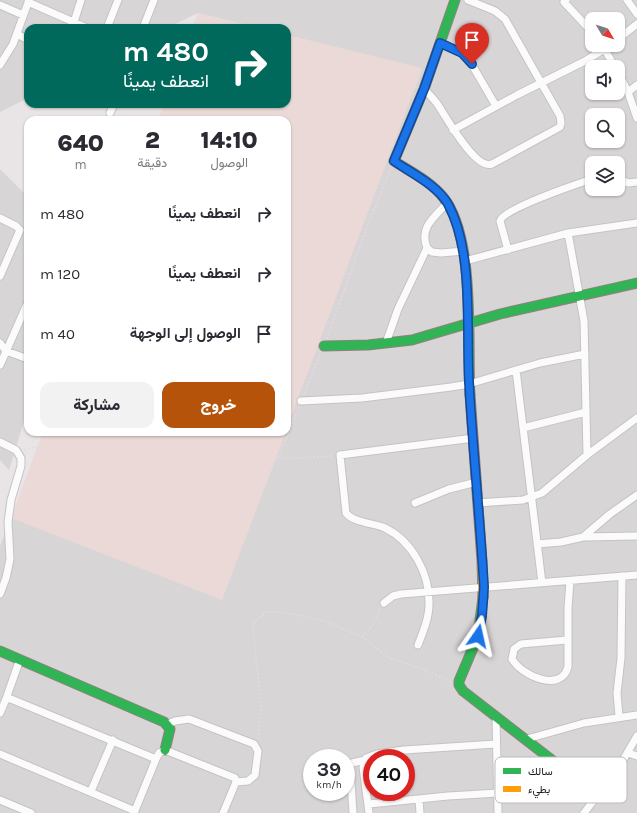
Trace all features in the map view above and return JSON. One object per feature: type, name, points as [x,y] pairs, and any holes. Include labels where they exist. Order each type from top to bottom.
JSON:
[{"type":"street","points":[[74,22],[81,0]]},
{"type":"street","points":[[109,24],[118,0]]},
{"type":"street","points":[[145,24],[154,0]]},
{"type":"street","points":[[455,0],[424,89],[394,161],[430,185],[447,203],[456,223],[464,251],[469,384],[484,587],[482,616],[478,636],[458,685],[463,692],[550,757]]},
{"type":"street","points":[[424,89],[437,104],[453,130],[479,160],[489,165],[557,129],[562,123],[560,116],[542,82],[505,20],[500,14],[468,0]]},
{"type":"street","points":[[566,0],[564,2],[585,24]]},
{"type":"street","points":[[627,0],[637,14]]},
{"type":"street","points":[[0,64],[5,58],[17,34],[29,1],[78,24]]},
{"type":"street","points":[[0,5],[23,15]]},
{"type":"street","points":[[625,33],[637,24]]},
{"type":"street","points":[[17,34],[24,38]]},
{"type":"street","points":[[440,43],[455,49],[468,58],[496,106]]},
{"type":"street","points":[[453,130],[595,52]]},
{"type":"street","points":[[628,92],[637,85]]},
{"type":"street","points":[[625,86],[637,118]]},
{"type":"street","points":[[110,112],[112,108]]},
{"type":"street","points":[[508,250],[500,221],[503,216],[539,199],[585,182]]},
{"type":"street","points":[[625,182],[628,183],[637,182]]},
{"type":"street","points":[[447,203],[426,228],[424,236],[428,248],[432,252],[440,253],[464,251]]},
{"type":"street","points":[[0,218],[20,228],[20,232],[0,276]]},
{"type":"street","points":[[465,261],[568,233],[637,224]]},
{"type":"street","points":[[568,233],[580,295],[586,354],[587,455]]},
{"type":"street","points":[[386,343],[398,309],[428,248]]},
{"type":"street","points":[[324,346],[386,343],[412,340],[467,324],[580,295],[637,283]]},
{"type":"street","points":[[0,365],[24,311]]},
{"type":"street","points":[[0,343],[6,351],[24,358]]},
{"type":"street","points":[[301,402],[362,398],[469,384],[540,363],[586,354]]},
{"type":"street","points":[[516,370],[542,583]]},
{"type":"street","points":[[523,428],[586,412]]},
{"type":"street","points":[[478,503],[532,498],[542,493],[587,455],[637,418]]},
{"type":"street","points":[[418,645],[428,616],[429,592],[421,566],[417,558],[401,540],[384,528],[352,518],[346,513],[340,455],[474,438]]},
{"type":"street","points":[[0,442],[13,447],[19,453],[21,466],[11,500],[8,522],[10,559],[6,578],[0,594]]},
{"type":"street","points":[[415,502],[449,489],[477,482]]},
{"type":"street","points":[[583,536],[637,495]]},
{"type":"street","points":[[537,544],[561,542],[583,536],[637,536]]},
{"type":"street","points":[[384,603],[401,594],[637,575]]},
{"type":"street","points":[[619,716],[617,693],[621,658],[622,576]]},
{"type":"street","points":[[567,640],[521,644],[514,649],[512,659],[523,671],[538,679],[547,680],[561,677],[566,674],[568,667],[567,640],[570,581]]},
{"type":"street","points":[[0,651],[129,705],[168,724],[184,719],[194,720],[257,746],[258,751],[255,775],[248,781],[236,782]]},
{"type":"street","points":[[0,712],[20,659]]},
{"type":"street","points":[[6,699],[16,700],[156,759]]},
{"type":"street","points":[[527,739],[562,729],[619,716],[637,715]]},
{"type":"street","points":[[496,716],[497,757]]},
{"type":"street","points":[[165,750],[170,731],[168,724]]},
{"type":"street","points":[[625,757],[637,736]]},
{"type":"street","points":[[91,791],[113,740]]},
{"type":"street","points":[[414,749],[466,744],[496,744]]},
{"type":"street","points":[[0,754],[91,791],[134,812],[159,753],[165,750],[231,776],[235,778],[236,782]]},
{"type":"street","points":[[628,753],[637,756]]},
{"type":"street","points":[[353,813],[350,767],[352,763],[363,760]]},
{"type":"street","points":[[222,813],[236,782]]},
{"type":"street","points":[[369,804],[495,794]]},
{"type":"street","points":[[419,799],[420,813]]},
{"type":"street","points":[[0,800],[31,813]]},
{"type":"street","points":[[368,801],[369,813]]},
{"type":"street","points":[[584,813],[591,803]]},
{"type":"path","points":[[291,427],[324,346],[363,237],[394,161]]},
{"type":"path","points":[[19,453],[29,448],[43,449],[221,522],[232,524],[243,518],[263,479],[279,456],[287,436]]},
{"type":"path","points":[[279,456],[284,459],[340,455]]},
{"type":"path","points":[[362,637],[372,626],[384,603]]},
{"type":"path","points":[[257,746],[260,732],[261,707],[253,629],[255,622],[266,612],[288,613],[328,622],[362,637],[388,657],[425,670],[458,685]]},
{"type":"shaded area","points":[[0,0],[637,0],[637,813],[0,813],[0,546],[11,518],[267,436],[291,436],[291,404],[422,69],[291,36],[291,24],[243,24],[198,13],[175,24],[24,24],[24,100],[0,112]]},
{"type":"shaded area","points":[[198,13],[243,24],[194,24]]},
{"type":"shaded area","points":[[291,36],[422,68],[291,417],[291,116],[160,116],[162,108],[291,108]]},
{"type":"shaded area","points":[[0,169],[24,193],[24,421],[9,470],[0,460]]},
{"type":"shaded area","points":[[42,436],[284,436],[222,600],[11,518]]},
{"type":"traffic: fast","points":[[455,0],[424,89],[394,161],[420,177],[438,191],[454,215],[461,238],[468,292],[470,395]]},
{"type":"traffic: fast","points":[[324,346],[368,345],[412,340],[500,314],[637,283]]},
{"type":"traffic: fast","points":[[483,597],[478,636],[459,681],[459,685],[463,691],[548,757]]},
{"type":"traffic: fast","points":[[0,651],[164,722],[170,729],[165,750]]},
{"type":"traffic: slow","points":[[470,395],[482,561],[483,597]]},
{"type":"route","points":[[472,64],[462,53],[440,43],[424,89],[394,161],[430,185],[447,203],[461,236],[464,251],[469,384],[484,587],[481,626],[478,636]]}]
